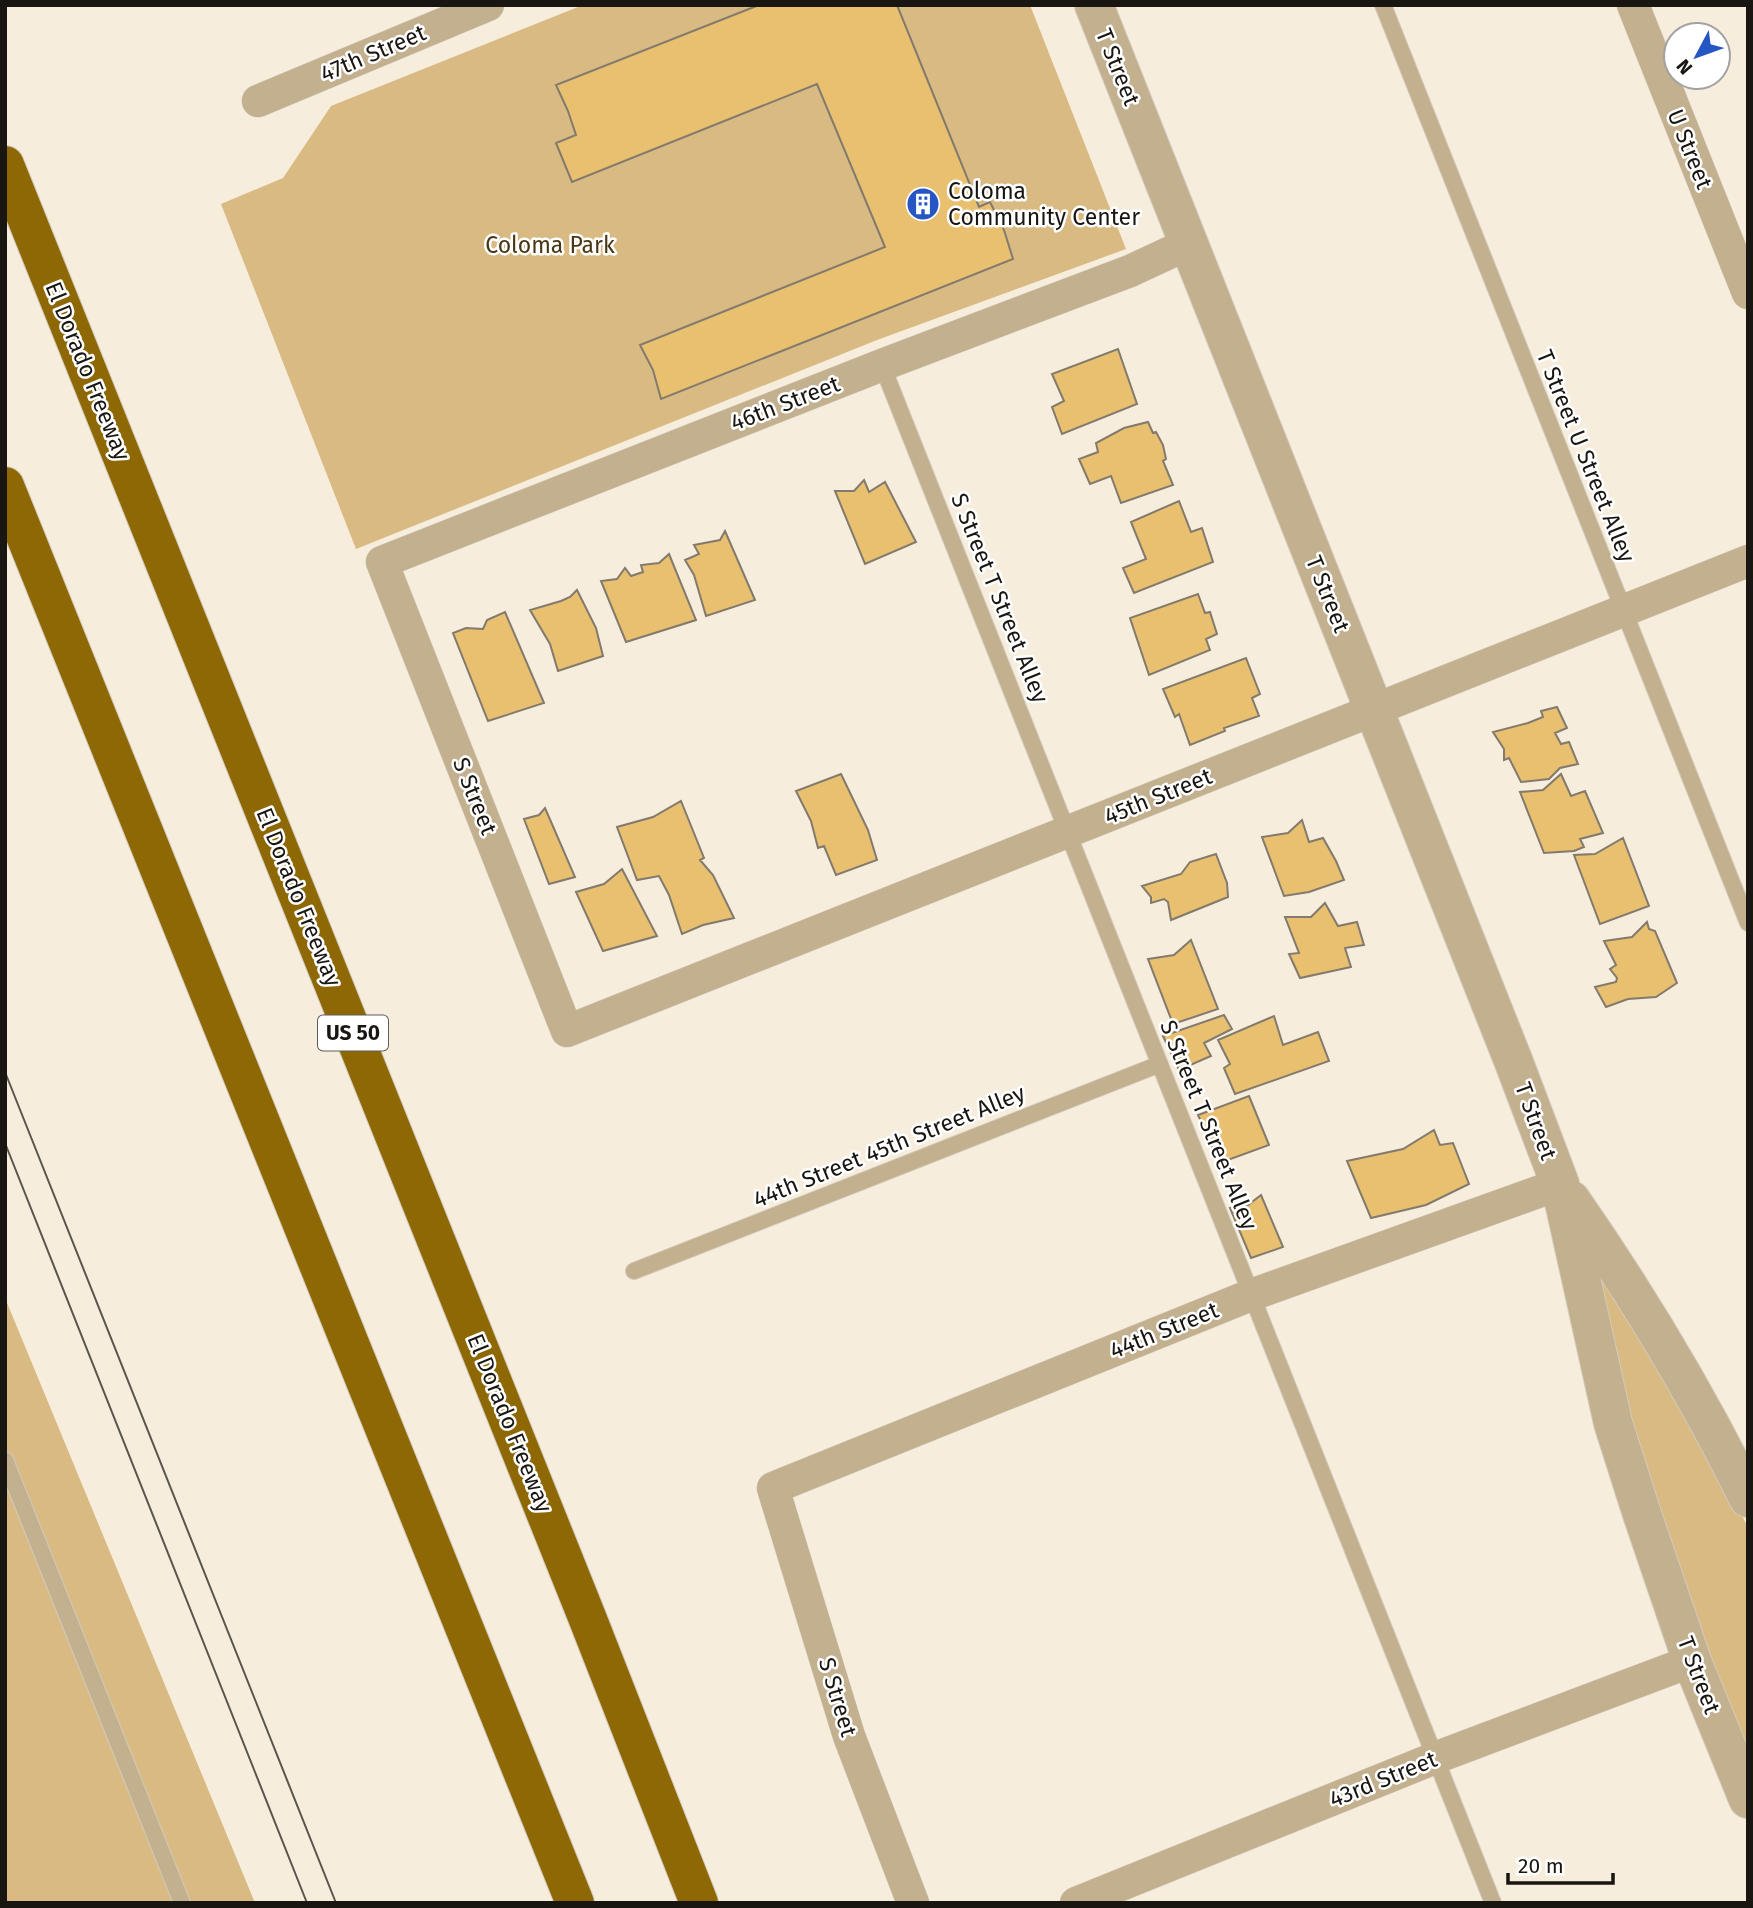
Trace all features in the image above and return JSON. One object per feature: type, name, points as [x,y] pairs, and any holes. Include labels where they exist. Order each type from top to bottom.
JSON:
[{"type":"highway","name":"El Dorado Freeway","points":[[5,165],[699,1903]]},
{"type":"highway","points":[[5,486],[575,1903]]},
{"type":"street","name":"47th Street","points":[[258,102],[488,5]]},
{"type":"street","name":"T Street","points":[[1094,5],[1560,1184],[1613,1423],[1692,1661],[1748,1799]]},
{"type":"street","name":"U Street","points":[[1633,5],[1748,293]]},
{"type":"street","name":"46th Street","points":[[382,562],[1130,271],[1188,244]]},
{"type":"street","name":"45th Street","points":[[568,1031],[1748,561]]},
{"type":"street","name":"S Street","points":[[382,562],[568,1031]]},
{"type":"street","name":"T Street","points":[[1560,1184],[1647,1315],[1705,1412],[1748,1498]]},
{"type":"street","name":"44th Street","points":[[773,1488],[1251,1295],[1560,1184]]},
{"type":"street","name":"S Street","points":[[773,1488],[849,1737],[913,1903]]},
{"type":"street","name":"43rd Street","points":[[1076,1903],[1435,1758],[1692,1661]]},
{"type":"lane","name":"T Street U Street Alley","points":[[1383,5],[1748,923]]},
{"type":"lane","name":"S Street T Street Alley","points":[[883,365],[1493,1903]]},
{"type":"lane","name":"44th Street 45th Street Alley","points":[[634,1271],[1160,1064]]},
{"type":"lane","points":[[5,1461],[182,1903]]},
{"type":"green space","name":"Coloma Park","points":[[583,5],[1030,5],[1126,249],[877,340],[356,549],[221,204],[283,178],[331,106]]},
{"type":"green space","points":[[1605,1279],[1705,1439],[1748,1528],[1748,1769],[1633,1454],[1600,1280]]},
{"type":"green space","points":[[5,1298],[255,1903],[5,1903]]},
{"type":"building","name":"Coloma Community Center","points":[[759,5],[897,5],[979,207],[990,202],[1004,230],[1013,259],[661,399],[653,370],[640,345],[885,247],[817,84],[572,182],[556,143],[576,135],[556,85]]},
{"type":"building","points":[[1118,349],[1137,404],[1062,434],[1052,407],[1064,401],[1052,374]]},
{"type":"building","points":[[1148,422],[1163,445],[1166,459],[1163,461],[1173,485],[1121,503],[1111,476],[1090,484],[1079,459],[1098,452],[1096,443],[1124,428]]},
{"type":"building","points":[[864,480],[869,492],[885,482],[916,542],[865,564],[835,491],[854,491]]},
{"type":"building","points":[[1179,501],[1191,532],[1202,528],[1213,562],[1134,593],[1123,568],[1146,559],[1131,522]]},
{"type":"building","points":[[725,531],[755,600],[706,616],[694,575],[685,560],[699,554],[694,545],[720,540]]},
{"type":"building","points":[[669,554],[696,620],[626,642],[601,581],[617,579],[625,568],[631,576],[643,572],[641,565],[659,563]]},
{"type":"building","points":[[577,590],[596,628],[603,656],[558,671],[550,644],[530,610],[561,601]]},
{"type":"building","points":[[1198,594],[1205,613],[1210,612],[1217,634],[1206,639],[1210,650],[1149,675],[1130,618]]},
{"type":"building","points":[[505,612],[544,703],[488,721],[453,633],[466,628],[483,629],[487,620]]},
{"type":"building","points":[[1246,658],[1260,694],[1252,698],[1259,716],[1224,728],[1225,731],[1190,745],[1179,714],[1175,717],[1163,689]]},
{"type":"building","points":[[1557,707],[1567,728],[1555,733],[1561,744],[1569,742],[1578,764],[1560,768],[1549,779],[1521,782],[1509,758],[1504,760],[1504,749],[1493,732],[1528,723],[1543,717],[1541,711]]},
{"type":"building","points":[[841,774],[868,830],[877,860],[836,875],[824,846],[818,848],[811,821],[796,791]]},
{"type":"building","points":[[1561,774],[1571,796],[1585,791],[1603,833],[1580,839],[1584,847],[1574,851],[1544,853],[1520,792],[1543,790]]},
{"type":"building","points":[[681,801],[704,858],[700,860],[713,875],[734,918],[703,925],[682,934],[669,895],[659,876],[637,880],[617,827],[653,817]]},
{"type":"building","points":[[545,808],[575,877],[549,884],[524,819],[539,815]]},
{"type":"building","points":[[1302,820],[1309,842],[1323,838],[1344,880],[1309,892],[1284,896],[1262,837],[1288,833]]},
{"type":"building","points":[[1623,838],[1649,906],[1600,924],[1574,855],[1595,854]]},
{"type":"building","points":[[1216,854],[1227,883],[1228,897],[1171,920],[1168,902],[1164,899],[1151,903],[1151,897],[1142,886],[1181,874],[1190,862]]},
{"type":"building","points":[[622,869],[657,936],[603,951],[576,892],[604,884]]},
{"type":"building","points":[[1325,903],[1338,926],[1357,922],[1364,945],[1345,948],[1351,967],[1300,978],[1289,954],[1299,953],[1285,917],[1311,917]]},
{"type":"building","points":[[1647,922],[1649,929],[1655,931],[1677,983],[1656,997],[1628,999],[1606,1007],[1595,987],[1616,982],[1617,978],[1610,969],[1616,965],[1604,941],[1632,937]]},
{"type":"building","points":[[1191,940],[1218,1009],[1173,1024],[1148,959],[1174,955]]},
{"type":"building","points":[[1224,1015],[1232,1029],[1204,1043],[1211,1056],[1179,1070],[1163,1036]]},
{"type":"building","points":[[1274,1016],[1283,1045],[1318,1032],[1329,1061],[1235,1094],[1224,1068],[1230,1064],[1218,1040]]},
{"type":"building","points":[[1249,1096],[1269,1145],[1217,1164],[1211,1142],[1198,1115]]},
{"type":"building","points":[[1434,1130],[1440,1145],[1453,1143],[1469,1184],[1426,1205],[1371,1218],[1347,1161],[1403,1149]]},
{"type":"building","points":[[1261,1195],[1283,1247],[1251,1258],[1230,1208],[1248,1205]]},
{"type":"tram line","points":[[5,1072],[336,1903]]},
{"type":"tram line","points":[[5,1143],[307,1903]]},
{"type":"place","name":"Coloma Community Center","points":[[923,204]]}]
